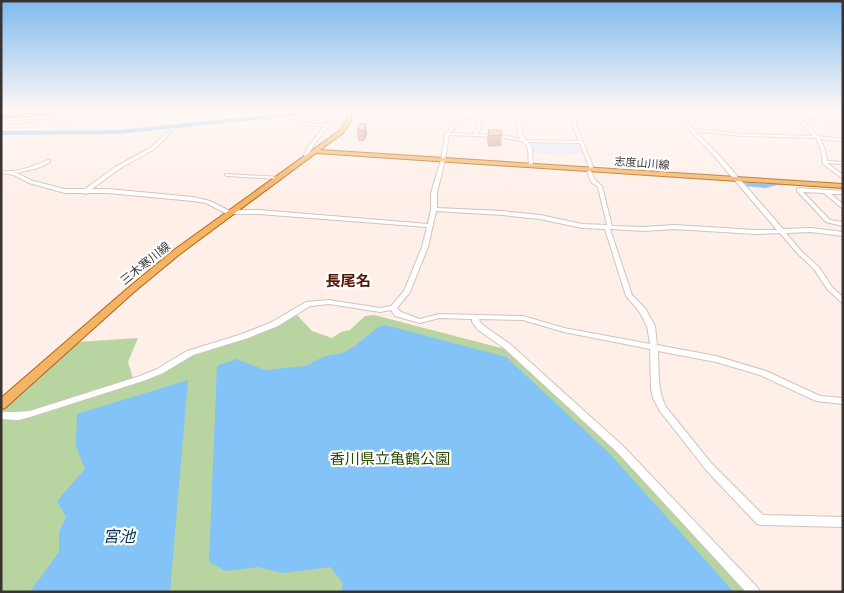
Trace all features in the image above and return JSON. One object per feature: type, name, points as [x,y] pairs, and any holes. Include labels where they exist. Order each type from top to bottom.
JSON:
[{"type":"main road","points":[[315,151],[331,139]]},
{"type":"main road","name":"三木寒川線","points":[[1,405],[131,290],[177,252],[315,151]]},
{"type":"main road","name":"志度山川線","points":[[315,151],[843,186]]},
{"type":"street","points":[[84,193],[116,169],[152,149],[165,139]]},
{"type":"street","points":[[307,157],[308,149],[317,139]]},
{"type":"street","points":[[1,415],[18,416],[30,414],[142,378],[160,371],[190,353],[245,336],[275,324],[308,304],[329,302],[380,310],[393,308],[407,292],[414,279],[434,209],[434,193],[443,160],[446,139]]},
{"type":"street","points":[[514,139],[524,141],[581,142]]},
{"type":"street","points":[[580,139],[591,167],[593,181],[600,186],[608,227],[629,296],[649,319],[654,348],[655,388],[657,398],[664,409],[709,467],[761,520],[843,522]]},
{"type":"street","points":[[701,139],[800,253],[817,268],[829,288],[843,301]]},
{"type":"street","points":[[817,139],[825,150],[825,162],[843,178]]},
{"type":"street","points":[[524,141],[531,154],[531,165]]},
{"type":"street","points":[[10,173],[36,167],[48,161]]},
{"type":"street","points":[[825,162],[843,163]]},
{"type":"street","points":[[1,172],[10,173],[58,190],[84,193],[108,191],[193,198],[208,202],[227,212],[430,226]]},
{"type":"street","points":[[227,175],[280,178]]},
{"type":"street","points":[[819,184],[843,207]]},
{"type":"street","points":[[843,193],[799,190],[828,221],[843,224]]},
{"type":"street","points":[[434,209],[547,218],[582,226],[644,229],[658,226],[750,232],[811,230],[843,234]]},
{"type":"street","points":[[393,308],[398,314],[420,321],[439,316],[523,318],[564,330],[707,357],[744,366],[807,395],[843,402]]},
{"type":"street","points":[[475,316],[476,322],[481,328],[508,346],[620,449],[754,592]]},
{"type":"shaded area","points":[[527,141],[578,143],[583,154],[532,153]]},
{"type":"green space","name":"香川県立亀鶴公園","points":[[297,315],[312,331],[332,338],[341,332],[350,330],[365,316],[374,315],[505,349],[516,355],[609,438],[759,592],[1,592],[1,411],[77,342],[138,338],[128,362],[133,378],[148,377],[193,352],[244,339]]},
{"type":"water","name":"香川県立亀鶴公園","points":[[385,325],[506,357],[611,455],[734,592],[341,592],[343,583],[330,567],[283,573],[257,567],[226,571],[209,562],[217,366],[236,359],[265,370],[305,366],[325,356],[343,353],[355,346],[378,327]]},
{"type":"water","name":"宮池","points":[[188,380],[170,592],[30,592],[59,552],[59,532],[66,517],[57,501],[85,469],[76,446],[77,414]]},
{"type":"waterway","points":[[743,184],[766,186],[776,184]]},
{"type":"district","name":"長尾名","points":[[348,280]]}]
